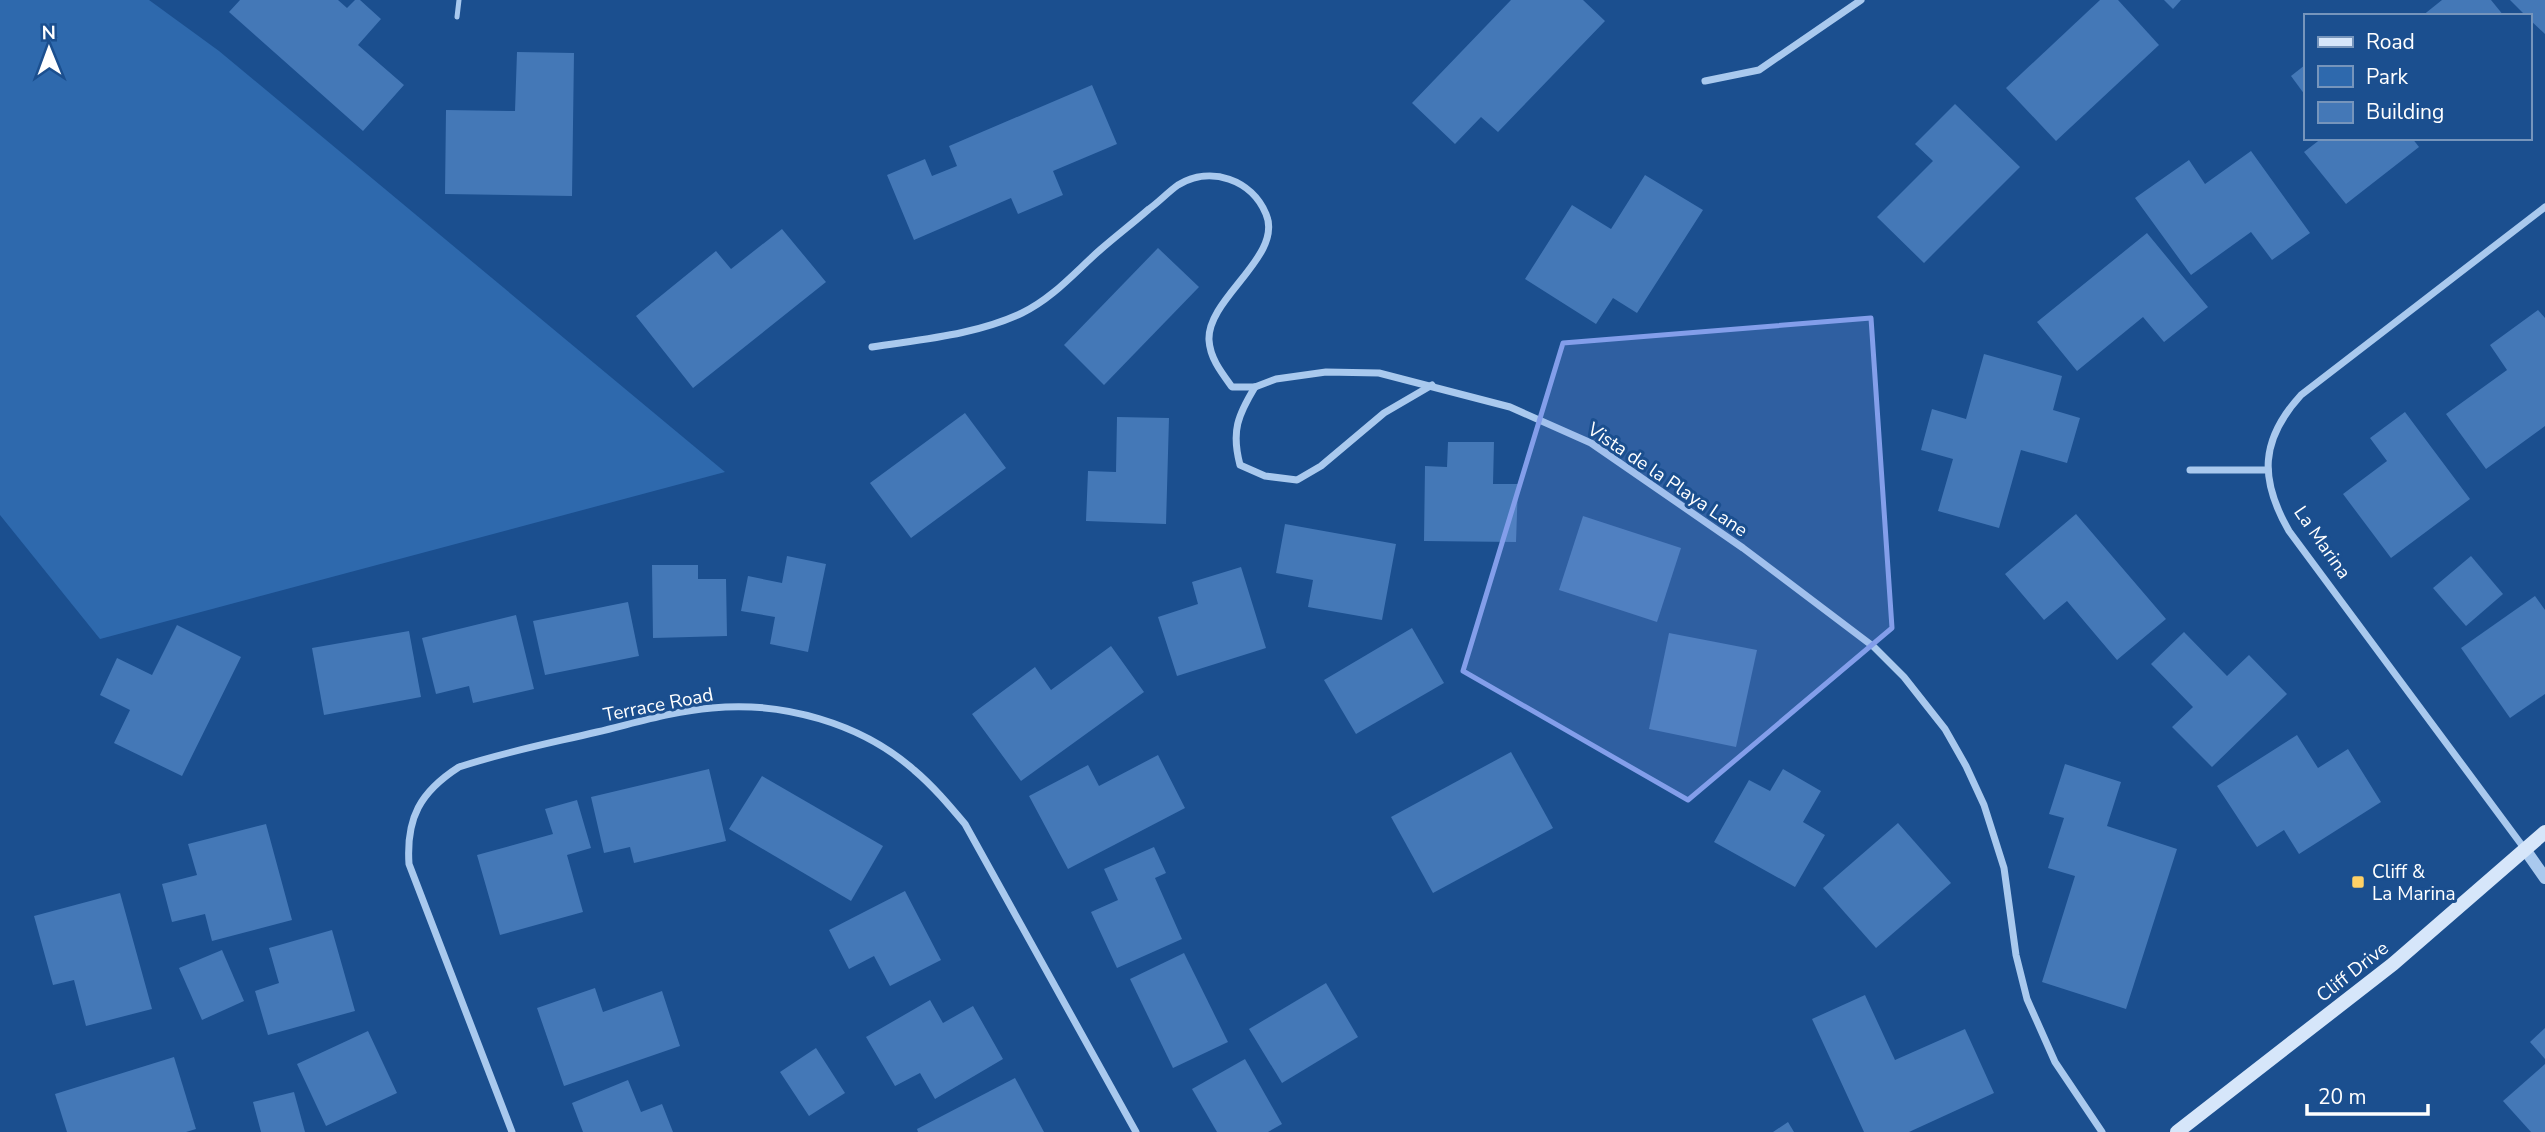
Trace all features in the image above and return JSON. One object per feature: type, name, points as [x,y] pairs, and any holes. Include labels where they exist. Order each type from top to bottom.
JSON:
[{"type":"main road","name":"Cliff Drive","points":[[2177,1132],[2393,964],[2545,832]]},
{"type":"street","points":[[1705,81],[1759,70],[1861,0]]},
{"type":"street","points":[[872,347],[984,329],[1024,312],[1060,288],[1100,250],[1179,185],[1204,176],[1226,177],[1246,186],[1261,202],[1270,223],[1267,242],[1222,304],[1209,333],[1209,342],[1216,365],[1232,387],[1255,387]]},
{"type":"street","name":"La Marina","points":[[2545,206],[2301,395],[2287,410],[2277,428],[2270,449],[2268,470],[2270,490],[2289,531],[2545,878]]},
{"type":"street","name":"Vista de la Playa Lane","points":[[1255,387],[1276,379],[1326,372],[1379,373],[1510,407],[1591,443],[1743,548],[1874,647],[1904,677],[1945,729],[1966,766],[1984,805],[2004,868],[2016,955],[2027,999],[2055,1062],[2102,1132]]},
{"type":"street","points":[[1255,387],[1238,416],[1235,447],[1240,465],[1265,476],[1297,481],[1321,466],[1384,413],[1433,385]]},
{"type":"street","points":[[2190,470],[2268,470]]},
{"type":"street","name":"Terrace Road","points":[[512,1132],[409,864],[407,841],[413,818],[423,797],[439,780],[459,767],[676,713],[713,708],[772,709],[828,722],[873,743],[912,768],[940,794],[965,824],[1136,1132]]},
{"type":"lane","points":[[457,17],[459,0]]},
{"type":"highlighted area","points":[[1871,318],[1892,628],[1688,800],[1463,671],[1563,343]]},
{"type":"green space","points":[[0,0],[149,0],[219,51],[725,472],[100,639],[0,515]]},
{"type":"building","points":[[240,0],[338,0],[347,8],[355,0],[360,0],[381,19],[358,45],[404,85],[363,131],[229,12]]},
{"type":"building","points":[[1511,0],[1583,0],[1605,21],[1498,132],[1481,117],[1455,144],[1412,103]]},
{"type":"building","points":[[2100,0],[2118,0],[2159,45],[2056,141],[2006,88]]},
{"type":"building","points":[[2164,0],[2181,0],[2173,9]]},
{"type":"building","points":[[2442,0],[2491,0],[2502,14],[2424,14]]},
{"type":"building","points":[[2510,0],[2545,0],[2545,34],[2531,21],[2531,14],[2524,14]]},
{"type":"building","points":[[517,52],[574,53],[572,196],[445,194],[446,110],[515,111]]},
{"type":"building","points":[[2304,66],[2304,94],[2291,76]]},
{"type":"building","points":[[1092,85],[1117,144],[1053,171],[1063,195],[1018,214],[1011,198],[914,240],[887,175],[925,159],[932,176],[957,166],[949,146]]},
{"type":"building","points":[[1955,104],[2020,167],[1924,263],[1877,217],[1933,161],[1915,144]]},
{"type":"building","points":[[2319,140],[2414,140],[2419,147],[2346,204],[2304,152]]},
{"type":"building","points":[[2251,151],[2310,233],[2272,260],[2251,232],[2191,275],[2135,198],[2189,160],[2205,184]]},
{"type":"building","points":[[1645,175],[1703,210],[1637,313],[1613,298],[1596,324],[1525,279],[1572,205],[1611,229]]},
{"type":"building","points":[[782,229],[826,282],[693,388],[636,316],[716,251],[731,269]]},
{"type":"building","points":[[2147,233],[2208,307],[2164,342],[2143,317],[2077,371],[2037,322]]},
{"type":"building","points":[[1158,248],[1199,287],[1104,385],[1064,345]]},
{"type":"building","points":[[2538,310],[2545,318],[2545,426],[2486,469],[2446,414],[2507,370],[2490,345]]},
{"type":"building","points":[[1984,354],[2062,376],[2053,410],[2080,418],[2067,463],[2021,450],[1999,528],[1938,511],[1953,459],[1921,450],[1932,409],[1966,419]]},
{"type":"building","points":[[2405,412],[2470,499],[2391,558],[2343,494],[2387,461],[2370,438]]},
{"type":"building","points":[[965,413],[1006,468],[911,538],[870,483]]},
{"type":"building","points":[[1117,417],[1169,418],[1166,524],[1086,521],[1088,471],[1116,472]]},
{"type":"building","points":[[1448,442],[1494,442],[1493,484],[1518,484],[1516,542],[1424,541],[1425,466],[1447,467]]},
{"type":"building","points":[[2076,514],[2166,619],[2117,660],[2067,601],[2044,620],[2005,574]]},
{"type":"building","points":[[1583,516],[1681,548],[1657,622],[1559,590]]},
{"type":"building","points":[[1285,524],[1396,544],[1382,620],[1308,607],[1313,580],[1276,573]]},
{"type":"building","points":[[787,556],[826,564],[808,652],[770,644],[775,617],[741,611],[748,576],[782,583]]},
{"type":"building","points":[[2471,556],[2503,594],[2466,626],[2433,588]]},
{"type":"building","points":[[652,565],[698,565],[698,579],[726,579],[727,636],[653,638]]},
{"type":"building","points":[[1241,567],[1266,648],[1177,676],[1158,617],[1198,604],[1192,582]]},
{"type":"building","points":[[2535,596],[2545,610],[2545,694],[2510,718],[2461,648]]},
{"type":"building","points":[[628,602],[639,656],[545,675],[533,621]]},
{"type":"building","points":[[516,615],[534,689],[473,703],[469,686],[436,694],[422,638]]},
{"type":"building","points":[[177,625],[241,657],[182,776],[114,743],[130,710],[100,695],[117,658],[152,675]]},
{"type":"building","points":[[1412,628],[1444,683],[1356,734],[1324,680]]},
{"type":"building","points":[[409,631],[421,697],[324,715],[312,648]]},
{"type":"building","points":[[2184,632],[2227,676],[2249,655],[2287,694],[2212,767],[2172,727],[2193,707],[2151,664]]},
{"type":"building","points":[[1669,633],[1757,650],[1736,747],[1649,729]]},
{"type":"building","points":[[1111,646],[1144,692],[1021,781],[972,714],[1035,667],[1051,690]]},
{"type":"building","points":[[2297,735],[2318,768],[2348,749],[2381,802],[2299,854],[2284,830],[2257,847],[2217,786]]},
{"type":"building","points":[[1511,752],[1553,828],[1433,893],[1391,817]]},
{"type":"building","points":[[1158,755],[1185,808],[1068,869],[1029,796],[1088,765],[1099,786]]},
{"type":"building","points":[[2065,764],[2121,782],[2107,826],[2177,849],[2126,1009],[2042,982],[2075,876],[2048,868],[2064,818],[2049,814]]},
{"type":"building","points":[[709,769],[726,841],[634,863],[630,847],[604,853],[591,797]]},
{"type":"building","points":[[1783,769],[1821,791],[1803,822],[1825,835],[1795,887],[1714,842],[1749,780],[1770,791]]},
{"type":"building","points":[[762,776],[883,846],[851,901],[729,829]]},
{"type":"building","points":[[577,800],[591,848],[567,855],[583,912],[500,935],[477,855],[553,834],[545,809]]},
{"type":"building","points":[[1898,823],[1951,883],[1876,948],[1823,888]]},
{"type":"building","points":[[266,824],[292,920],[212,941],[205,914],[172,922],[162,884],[197,875],[188,844]]},
{"type":"building","points":[[1154,847],[1166,873],[1155,878],[1182,939],[1117,968],[1091,912],[1118,900],[1104,869]]},
{"type":"building","points":[[905,891],[941,960],[890,986],[874,956],[849,969],[829,930]]},
{"type":"building","points":[[120,893],[152,1009],[86,1026],[74,980],[53,985],[34,916]]},
{"type":"building","points":[[332,930],[355,1011],[268,1035],[255,991],[279,983],[269,948]]},
{"type":"building","points":[[222,950],[244,1001],[202,1020],[179,968]]},
{"type":"building","points":[[1184,953],[1228,1042],[1173,1068],[1130,979]]},
{"type":"building","points":[[1326,983],[1358,1037],[1282,1083],[1249,1029]]},
{"type":"building","points":[[595,988],[603,1012],[662,991],[680,1046],[564,1086],[537,1008]]},
{"type":"building","points":[[1865,995],[1895,1060],[1965,1029],[1994,1093],[1909,1132],[1864,1132],[1812,1019]]},
{"type":"building","points":[[930,1000],[943,1023],[973,1006],[1003,1059],[935,1099],[920,1073],[895,1086],[866,1037]]},
{"type":"building","points":[[2545,1028],[2545,1059],[2530,1042]]},
{"type":"building","points":[[368,1031],[397,1093],[326,1126],[297,1064]]},
{"type":"building","points":[[816,1048],[845,1093],[809,1116],[780,1072]]},
{"type":"building","points":[[174,1057],[196,1129],[186,1132],[67,1132],[55,1094]]},
{"type":"building","points":[[1245,1059],[1282,1124],[1268,1132],[1217,1132],[1192,1089]]},
{"type":"building","points":[[2545,1064],[2545,1132],[2531,1132],[2503,1101]]},
{"type":"building","points":[[1015,1078],[1044,1132],[918,1132],[917,1129]]},
{"type":"building","points":[[628,1080],[641,1112],[662,1104],[673,1132],[583,1132],[572,1103]]},
{"type":"building","points":[[294,1092],[305,1132],[261,1132],[253,1102]]},
{"type":"building","points":[[1788,1122],[1794,1132],[1773,1132]]},
{"type":"place","name":"Cliff & La Marina","points":[[2358,882]]}]
